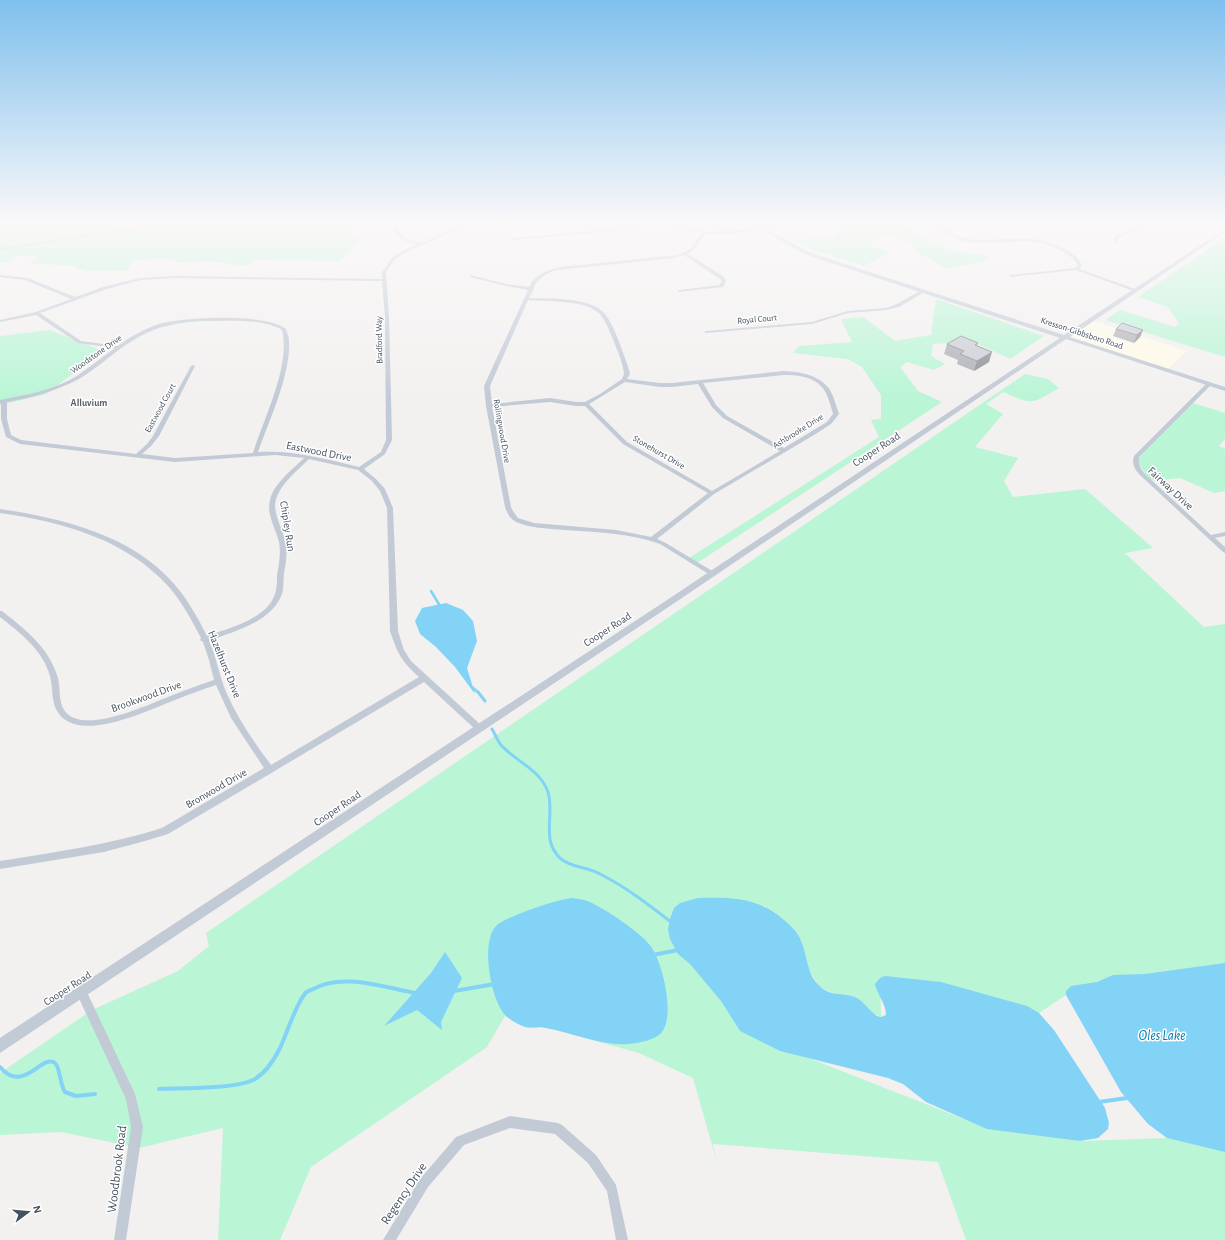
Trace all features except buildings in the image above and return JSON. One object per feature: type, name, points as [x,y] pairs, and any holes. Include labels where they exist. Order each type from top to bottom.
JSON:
[{"type":"street","points":[[33,282],[75,299]]},
{"type":"street","points":[[0,322],[36,313],[120,283],[128,282]]},
{"type":"street","name":"Bradford Way","points":[[360,469],[383,453],[389,440],[387,317],[384,282]]},
{"type":"street","points":[[494,282],[532,289]]},
{"type":"street","name":"Rollingwood Drive","points":[[536,282],[487,386],[510,512],[516,519],[533,525],[616,532],[652,539],[662,543],[712,574]]},
{"type":"street","points":[[680,291],[721,286],[723,282]]},
{"type":"street","name":"Kresson-Gibbsboro Road","points":[[896,282],[1225,389]]},
{"type":"street","points":[[1114,282],[1136,290]]},
{"type":"street","name":"Cooper Road","points":[[0,1046],[712,574],[1148,282]]},
{"type":"street","name":"Royal Court","points":[[706,332],[812,323],[848,312],[886,309],[897,306],[924,291]]},
{"type":"street","points":[[490,406],[550,400],[586,404],[602,396],[624,380],[626,368],[602,312],[593,307],[581,304],[527,299]]},
{"type":"street","points":[[36,313],[80,342],[118,347]]},
{"type":"street","name":"Woodstone Drive","points":[[2,402],[37,394],[68,382],[85,373],[118,347],[152,328],[185,321],[260,322],[272,324],[284,329],[288,335],[284,367],[255,454]]},
{"type":"street","name":"Eastwood Court","points":[[137,456],[156,436],[193,366]]},
{"type":"street","name":"Ashbrooke Drive","points":[[624,380],[660,385],[791,374],[806,376],[820,383],[827,390],[836,414],[829,423],[712,492],[652,539]]},
{"type":"street","points":[[700,382],[714,406],[725,417],[784,450]]},
{"type":"street","name":"Fairway Drive","points":[[1210,384],[1136,457],[1134,463],[1136,468],[1144,476],[1225,552]]},
{"type":"street","name":"Eastwood Drive","points":[[2,402],[8,436],[12,440],[20,442],[43,446],[182,460],[275,453],[308,457],[360,469],[374,480],[383,490],[390,508],[394,631],[400,650],[404,657],[424,678],[479,728]]},
{"type":"street","name":"Stonehurst Drive","points":[[586,404],[625,443],[712,492]]},
{"type":"street","name":"Chipley Run","points":[[204,640],[250,622],[260,616],[274,602],[278,594],[283,558],[283,544],[274,518],[272,500],[278,489],[308,457]]},
{"type":"street","name":"Hazelhurst Drive","points":[[0,511],[33,516],[86,531],[131,552],[159,573],[176,591],[188,608],[212,657],[218,681],[235,718],[270,770]]},
{"type":"street","points":[[1209,537],[1225,534]]},
{"type":"street","name":"Brookwood Drive","points":[[0,613],[27,634],[37,645],[52,671],[60,708],[64,715],[72,720],[92,723],[107,721],[218,681]]},
{"type":"street","name":"Bronwood Drive","points":[[0,865],[105,848],[165,832],[424,678]]},
{"type":"street","name":"Woodbrook Road","points":[[82,992],[132,1098],[137,1127],[120,1240]]},
{"type":"street","name":"Regency Drive","points":[[389,1240],[424,1183],[460,1141],[510,1122],[558,1129],[592,1158],[612,1189],[622,1240]]},
{"type":"shaded area","points":[[1091,320],[1187,351],[1167,370],[1065,337]]},
{"type":"green space","points":[[1160,282],[1225,282],[1225,357],[1105,320],[1120,310],[1175,327],[1179,323],[1168,307],[1138,297]]},
{"type":"green space","points":[[936,299],[1044,336],[1010,359],[980,345],[969,342],[933,344],[931,356],[945,364],[934,370],[907,362],[900,367],[918,391],[942,402],[694,565],[686,560],[879,437],[871,420],[881,419],[881,395],[862,367],[848,359],[793,353],[799,346],[852,342],[841,319],[863,317],[895,341],[931,335]]},
{"type":"green space","points":[[50,330],[103,351],[46,394],[0,405],[0,336]]},
{"type":"green space","points":[[1025,374],[1048,379],[1059,388],[1042,398],[1032,401],[1027,401],[1003,392],[986,404],[1003,414],[975,447],[1018,458],[1004,481],[1013,497],[1085,489],[1153,548],[1125,553],[1204,627],[1225,624],[1225,969],[1066,995],[1039,1013],[941,982],[880,978],[881,1017],[820,987],[765,906],[670,919],[740,1031],[964,1119],[1080,1141],[1167,1138],[1225,1151],[1225,1240],[966,1240],[938,1162],[713,1144],[717,1162],[693,1078],[639,1053],[505,1016],[487,1047],[311,1167],[280,1240],[218,1240],[223,1128],[139,1148],[61,1132],[0,1135],[0,1073],[92,1010],[178,971],[209,946],[206,933]]},
{"type":"green space","points":[[1190,402],[1225,413],[1225,439],[1219,446],[1225,449],[1225,491],[1214,493],[1180,478],[1149,481],[1135,456]]},
{"type":"water","points":[[446,603],[463,610],[473,621],[477,641],[467,668],[475,694],[455,667],[436,647],[420,634],[415,621],[422,608]]},
{"type":"water","points":[[572,898],[588,901],[605,910],[624,922],[652,948],[660,966],[666,990],[667,1002],[666,1024],[662,1032],[656,1037],[642,1042],[629,1044],[608,1043],[543,1027],[525,1027],[507,1017],[501,1010],[492,987],[488,958],[491,934],[496,926],[501,922],[532,909]]},
{"type":"water","points":[[698,898],[733,898],[744,900],[774,912],[794,929],[798,935],[803,946],[812,977],[820,987],[835,994],[857,998],[877,1016],[881,1017],[886,1015],[885,1007],[875,984],[880,978],[885,976],[941,982],[1027,1006],[1039,1013],[1054,1030],[1105,1108],[1109,1123],[1108,1129],[1098,1138],[1080,1141],[987,1129],[926,1102],[903,1084],[888,1078],[780,1051],[740,1031],[721,1001],[690,964],[678,954],[670,939],[668,929],[674,908],[680,903]]},
{"type":"water","points":[[445,952],[462,978],[441,1022],[442,1030],[417,1010],[384,1026],[431,973]]},
{"type":"water","name":"Oles Lake","points":[[1225,963],[1225,1152],[1167,1138],[1148,1124],[1121,1092],[1066,995],[1066,991],[1071,986],[1097,982],[1113,975],[1145,974]]},
{"type":"waterway","points":[[431,591],[440,606]]},
{"type":"waterway","points":[[472,687],[478,692]]},
{"type":"waterway","points":[[478,692],[485,701]]},
{"type":"waterway","points":[[492,729],[501,745],[534,772],[545,784],[550,801],[549,827],[551,844],[561,859],[565,862],[595,872],[610,879],[637,896],[671,922]]},
{"type":"waterway","points":[[653,955],[678,950]]},
{"type":"waterway","points":[[159,1089],[208,1088],[234,1085],[253,1080],[269,1066],[278,1053],[297,1006],[304,994],[323,985],[336,982],[362,982],[415,993]]},
{"type":"waterway","points":[[454,991],[495,984]]},
{"type":"waterway","points":[[0,1067],[9,1074],[17,1077],[32,1072],[44,1063],[50,1061],[57,1065],[65,1092],[76,1096],[95,1094]]},
{"type":"waterway","points":[[1099,1102],[1127,1098]]},
{"type":"district","name":"Alluvium","points":[[89,402]]}]
